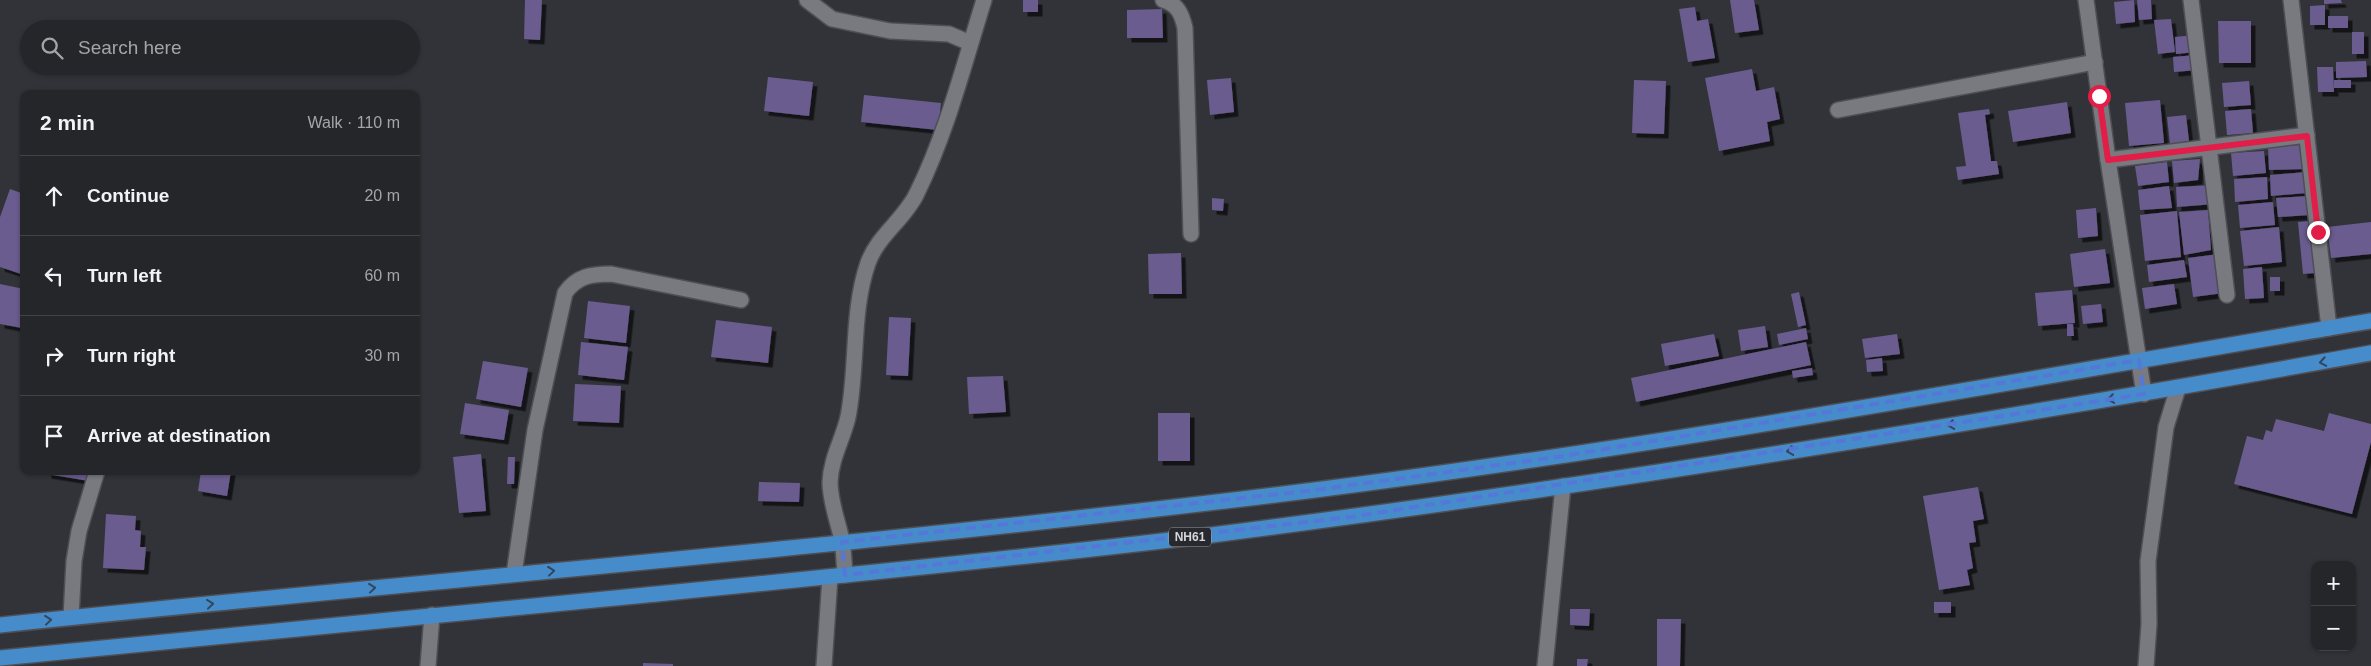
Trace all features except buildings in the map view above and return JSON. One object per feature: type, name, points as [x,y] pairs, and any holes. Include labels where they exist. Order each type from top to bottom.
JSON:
[{"type":"highway","name":"NH61","points":[[0,624],[842,542],[1315,490],[1557,457],[2371,321]]},
{"type":"highway","name":"NH61","points":[[0,658],[830,577],[1206,535],[1563,486],[2144,394],[2371,353]]},
{"type":"street","points":[[807,0],[832,19],[890,31],[949,34],[970,43]]},
{"type":"street","points":[[845,575],[842,542],[831,496],[830,481],[832,460],[848,418],[862,289],[868,264],[875,248],[915,197],[925,176],[942,134],[984,0]]},
{"type":"street","points":[[1163,0],[1168,1],[1180,11],[1185,28],[1191,234]]},
{"type":"street","points":[[2086,0],[2108,160],[2144,394]]},
{"type":"street","points":[[2190,0],[2227,295]]},
{"type":"street","points":[[2291,0],[2329,328]]},
{"type":"street","points":[[1838,110],[2095,62]]},
{"type":"street","points":[[2108,160],[2307,136]]},
{"type":"street","points":[[514,574],[535,430],[565,293],[571,284],[591,275],[611,274],[741,300]]},
{"type":"street","points":[[2146,666],[2149,624],[2148,561],[2166,426],[2178,388]]},
{"type":"street","points":[[71,617],[74,561],[79,531],[96,475]]},
{"type":"street","points":[[1545,666],[1563,486]]},
{"type":"street","points":[[824,666],[830,577]]},
{"type":"street","points":[[428,666],[432,616]]},
{"type":"highlighted area","points":[[2139,360],[2144,394],[1350,517],[845,575],[842,542],[1315,490],[1557,457]]},
{"type":"route","points":[[2099,96],[2108,160],[2307,136],[2318,232]]}]
